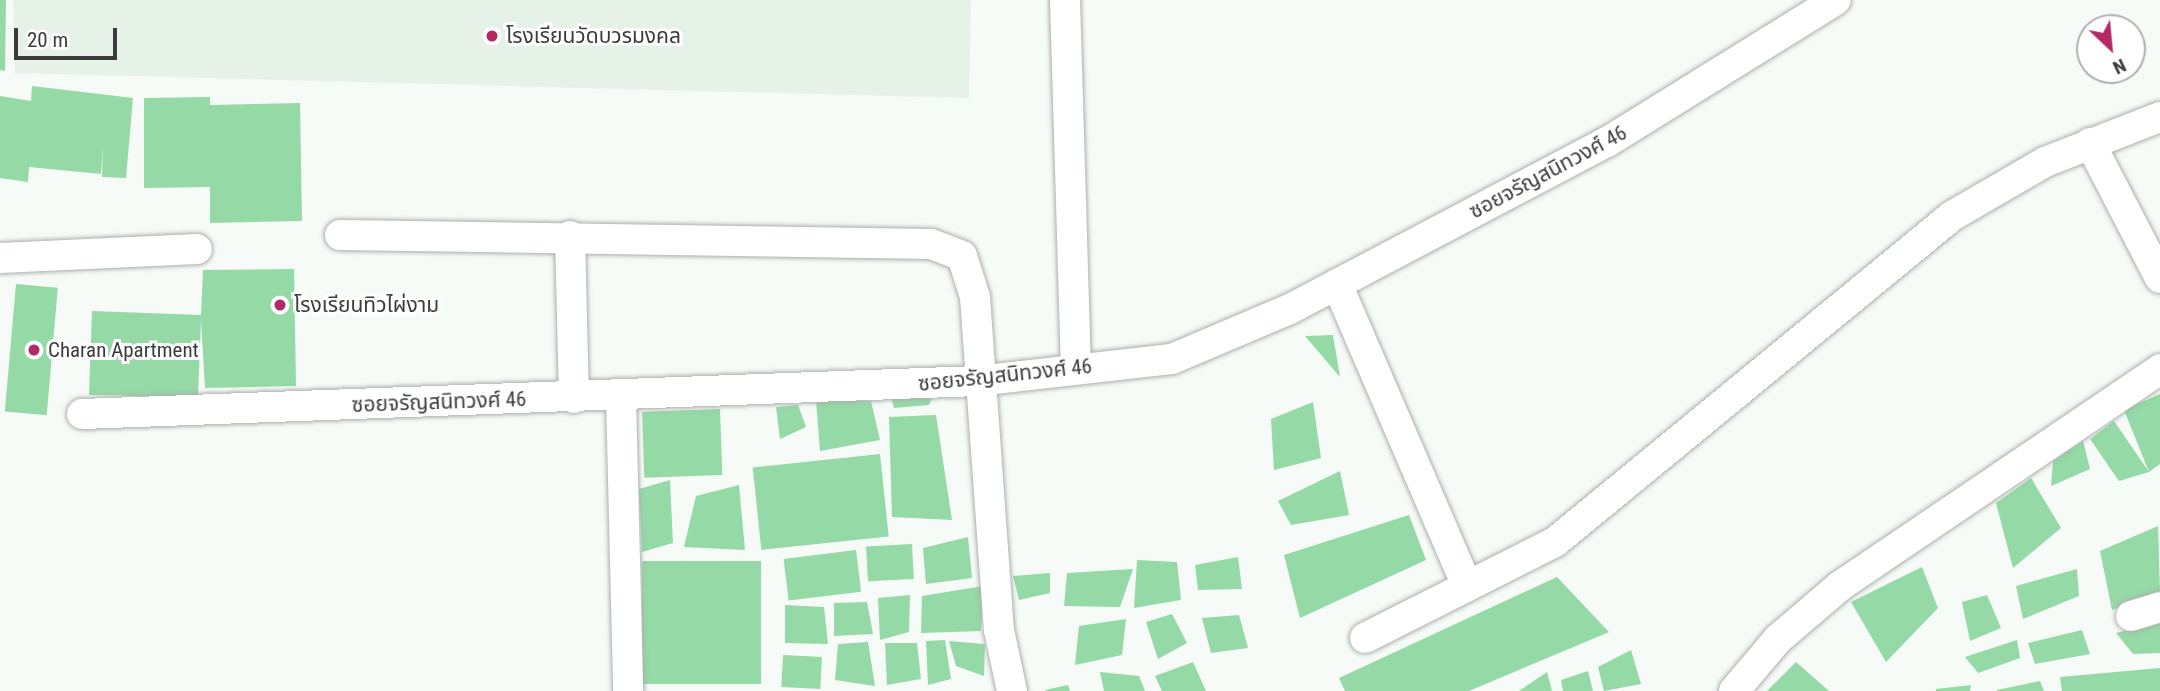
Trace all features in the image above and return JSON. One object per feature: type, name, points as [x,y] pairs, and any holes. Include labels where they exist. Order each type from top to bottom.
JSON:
[{"type":"street","points":[[1065,0],[1076,368]]},
{"type":"street","name":"ซอยจรัญสนิทวงศ์ 46","points":[[82,414],[621,397],[978,381],[1172,359],[1337,284],[1607,142],[1836,0]]},
{"type":"street","points":[[1365,638],[1555,542],[1952,216],[2090,143],[2160,117]]},
{"type":"street","points":[[2090,143],[2160,278]]},
{"type":"street","points":[[340,236],[570,236],[931,244],[962,256],[975,297],[978,381],[999,630],[1012,691]]},
{"type":"street","points":[[570,236],[574,398]]},
{"type":"street","points":[[0,258],[197,249]]},
{"type":"street","points":[[1337,284],[1467,586]]},
{"type":"street","points":[[1734,691],[1778,639],[1840,586],[2160,369]]},
{"type":"street","points":[[621,397],[628,691]]},
{"type":"street","points":[[2131,616],[2160,607]]},
{"type":"shaded area","name":"โรงเรียนวัดบวรมงคล","points":[[13,0],[971,0],[969,98],[15,73]]},
{"type":"building","points":[[0,0],[6,0],[5,71],[0,70]]},
{"type":"building","points":[[32,86],[133,98],[126,178],[102,177],[103,147],[101,174],[29,167],[28,182],[0,178],[0,96],[31,101]]},
{"type":"building","points":[[210,97],[210,105],[300,103],[302,221],[210,223],[210,187],[144,188],[144,98]]},
{"type":"building","points":[[294,269],[296,386],[205,388],[201,320],[198,397],[89,395],[92,311],[201,315],[203,270]]},
{"type":"building","name":"Charan Apartment","points":[[16,284],[58,288],[47,415],[5,412]]},
{"type":"building","points":[[1333,335],[1340,377],[1305,336]]},
{"type":"building","points":[[935,390],[929,405],[894,408],[891,397]]},
{"type":"building","points":[[2160,394],[2160,464],[2149,472],[2124,410]]},
{"type":"building","points":[[816,400],[871,401],[880,440],[820,451]]},
{"type":"building","points":[[1313,402],[1321,458],[1274,470],[1271,419]]},
{"type":"building","points":[[798,405],[806,427],[780,439],[776,407]]},
{"type":"building","points":[[720,409],[722,475],[644,478],[642,412]]},
{"type":"building","points":[[936,415],[952,520],[892,517],[889,417]]},
{"type":"building","points":[[2114,421],[2149,472],[2119,481],[2090,439]]},
{"type":"building","points":[[2083,441],[2090,469],[2051,486],[2053,461]]},
{"type":"building","points":[[880,454],[889,537],[761,550],[753,467]]},
{"type":"building","points":[[1340,471],[1349,515],[1291,525],[1278,501]]},
{"type":"building","points":[[2031,478],[2061,528],[2013,568],[1996,503]]},
{"type":"building","points":[[670,480],[673,543],[642,552],[639,489]]},
{"type":"building","points":[[739,485],[745,550],[684,547],[696,496]]},
{"type":"building","points":[[1409,515],[1426,560],[1300,618],[1284,555]]},
{"type":"building","points":[[2158,526],[2160,591],[2112,610],[2100,551]]},
{"type":"building","points":[[968,537],[972,578],[926,584],[923,548]]},
{"type":"building","points":[[912,544],[914,579],[868,581],[866,546]]},
{"type":"building","points":[[856,550],[861,592],[789,601],[784,559]]},
{"type":"building","points":[[1238,557],[1242,589],[1198,590],[1195,565]]},
{"type":"building","points":[[1137,560],[1177,562],[1181,600],[1134,608]]},
{"type":"building","points":[[642,561],[761,561],[761,684],[642,684]]},
{"type":"building","points":[[1922,567],[1938,608],[1886,662],[1851,602]]},
{"type":"building","points":[[1133,569],[1120,607],[1064,606],[1067,573]]},
{"type":"building","points":[[2077,569],[2079,596],[2023,619],[2016,586]]},
{"type":"building","points":[[1050,573],[1050,593],[1019,600],[1013,576]]},
{"type":"building","points":[[1557,577],[1609,632],[1469,691],[1345,691],[1339,678]]},
{"type":"building","points":[[983,586],[981,631],[921,633],[922,596]]},
{"type":"building","points":[[910,595],[909,632],[880,640],[878,598]]},
{"type":"building","points":[[1987,595],[2001,628],[1970,641],[1962,602]]},
{"type":"building","points":[[867,602],[873,634],[834,636],[834,603]]},
{"type":"building","points":[[785,605],[824,607],[828,644],[785,643]]},
{"type":"building","points":[[1172,614],[1187,643],[1158,659],[1146,622]]},
{"type":"building","points":[[1239,615],[1248,648],[1211,653],[1202,618]]},
{"type":"building","points":[[1126,619],[1122,655],[1075,665],[1079,626]]},
{"type":"building","points":[[2160,622],[2160,653],[2133,654],[2116,633]]},
{"type":"building","points":[[2082,630],[2090,654],[2035,664],[2028,643]]},
{"type":"building","points":[[945,640],[951,679],[928,685],[926,641]]},
{"type":"building","points":[[2017,640],[2020,658],[1978,673],[1965,657]]},
{"type":"building","points":[[949,641],[985,644],[984,676],[956,666]]},
{"type":"building","points":[[868,642],[875,686],[835,680],[838,644]]},
{"type":"building","points":[[885,643],[917,643],[921,679],[887,685]]},
{"type":"building","points":[[1631,650],[1641,684],[1604,691],[1598,667]]},
{"type":"building","points":[[783,655],[822,657],[820,689],[781,687]]},
{"type":"building","points":[[1193,662],[1206,691],[1162,691],[1155,676]]},
{"type":"building","points":[[1796,662],[1829,691],[1767,691]]},
{"type":"building","points":[[2160,668],[2160,691],[2062,691],[2060,677]]},
{"type":"building","points":[[1588,671],[1593,691],[1563,691],[1561,680]]},
{"type":"building","points":[[1100,672],[1139,676],[1145,691],[1104,691]]},
{"type":"building","points":[[1547,672],[1552,691],[1519,691]]},
{"type":"building","points":[[2040,681],[2044,691],[1997,691],[1997,690]]},
{"type":"building","points":[[1068,685],[1070,691],[1045,690]]},
{"type":"building","points":[[1971,685],[1970,691],[1936,691],[1936,689]]},
{"type":"place","name":"โรงเรียนวัดบวรมงคล","points":[[492,36]]},
{"type":"place","name":"โรงเรียนทิวไผ่งาม","points":[[280,305]]},
{"type":"place","name":"Charan Apartment","points":[[34,350]]}]
